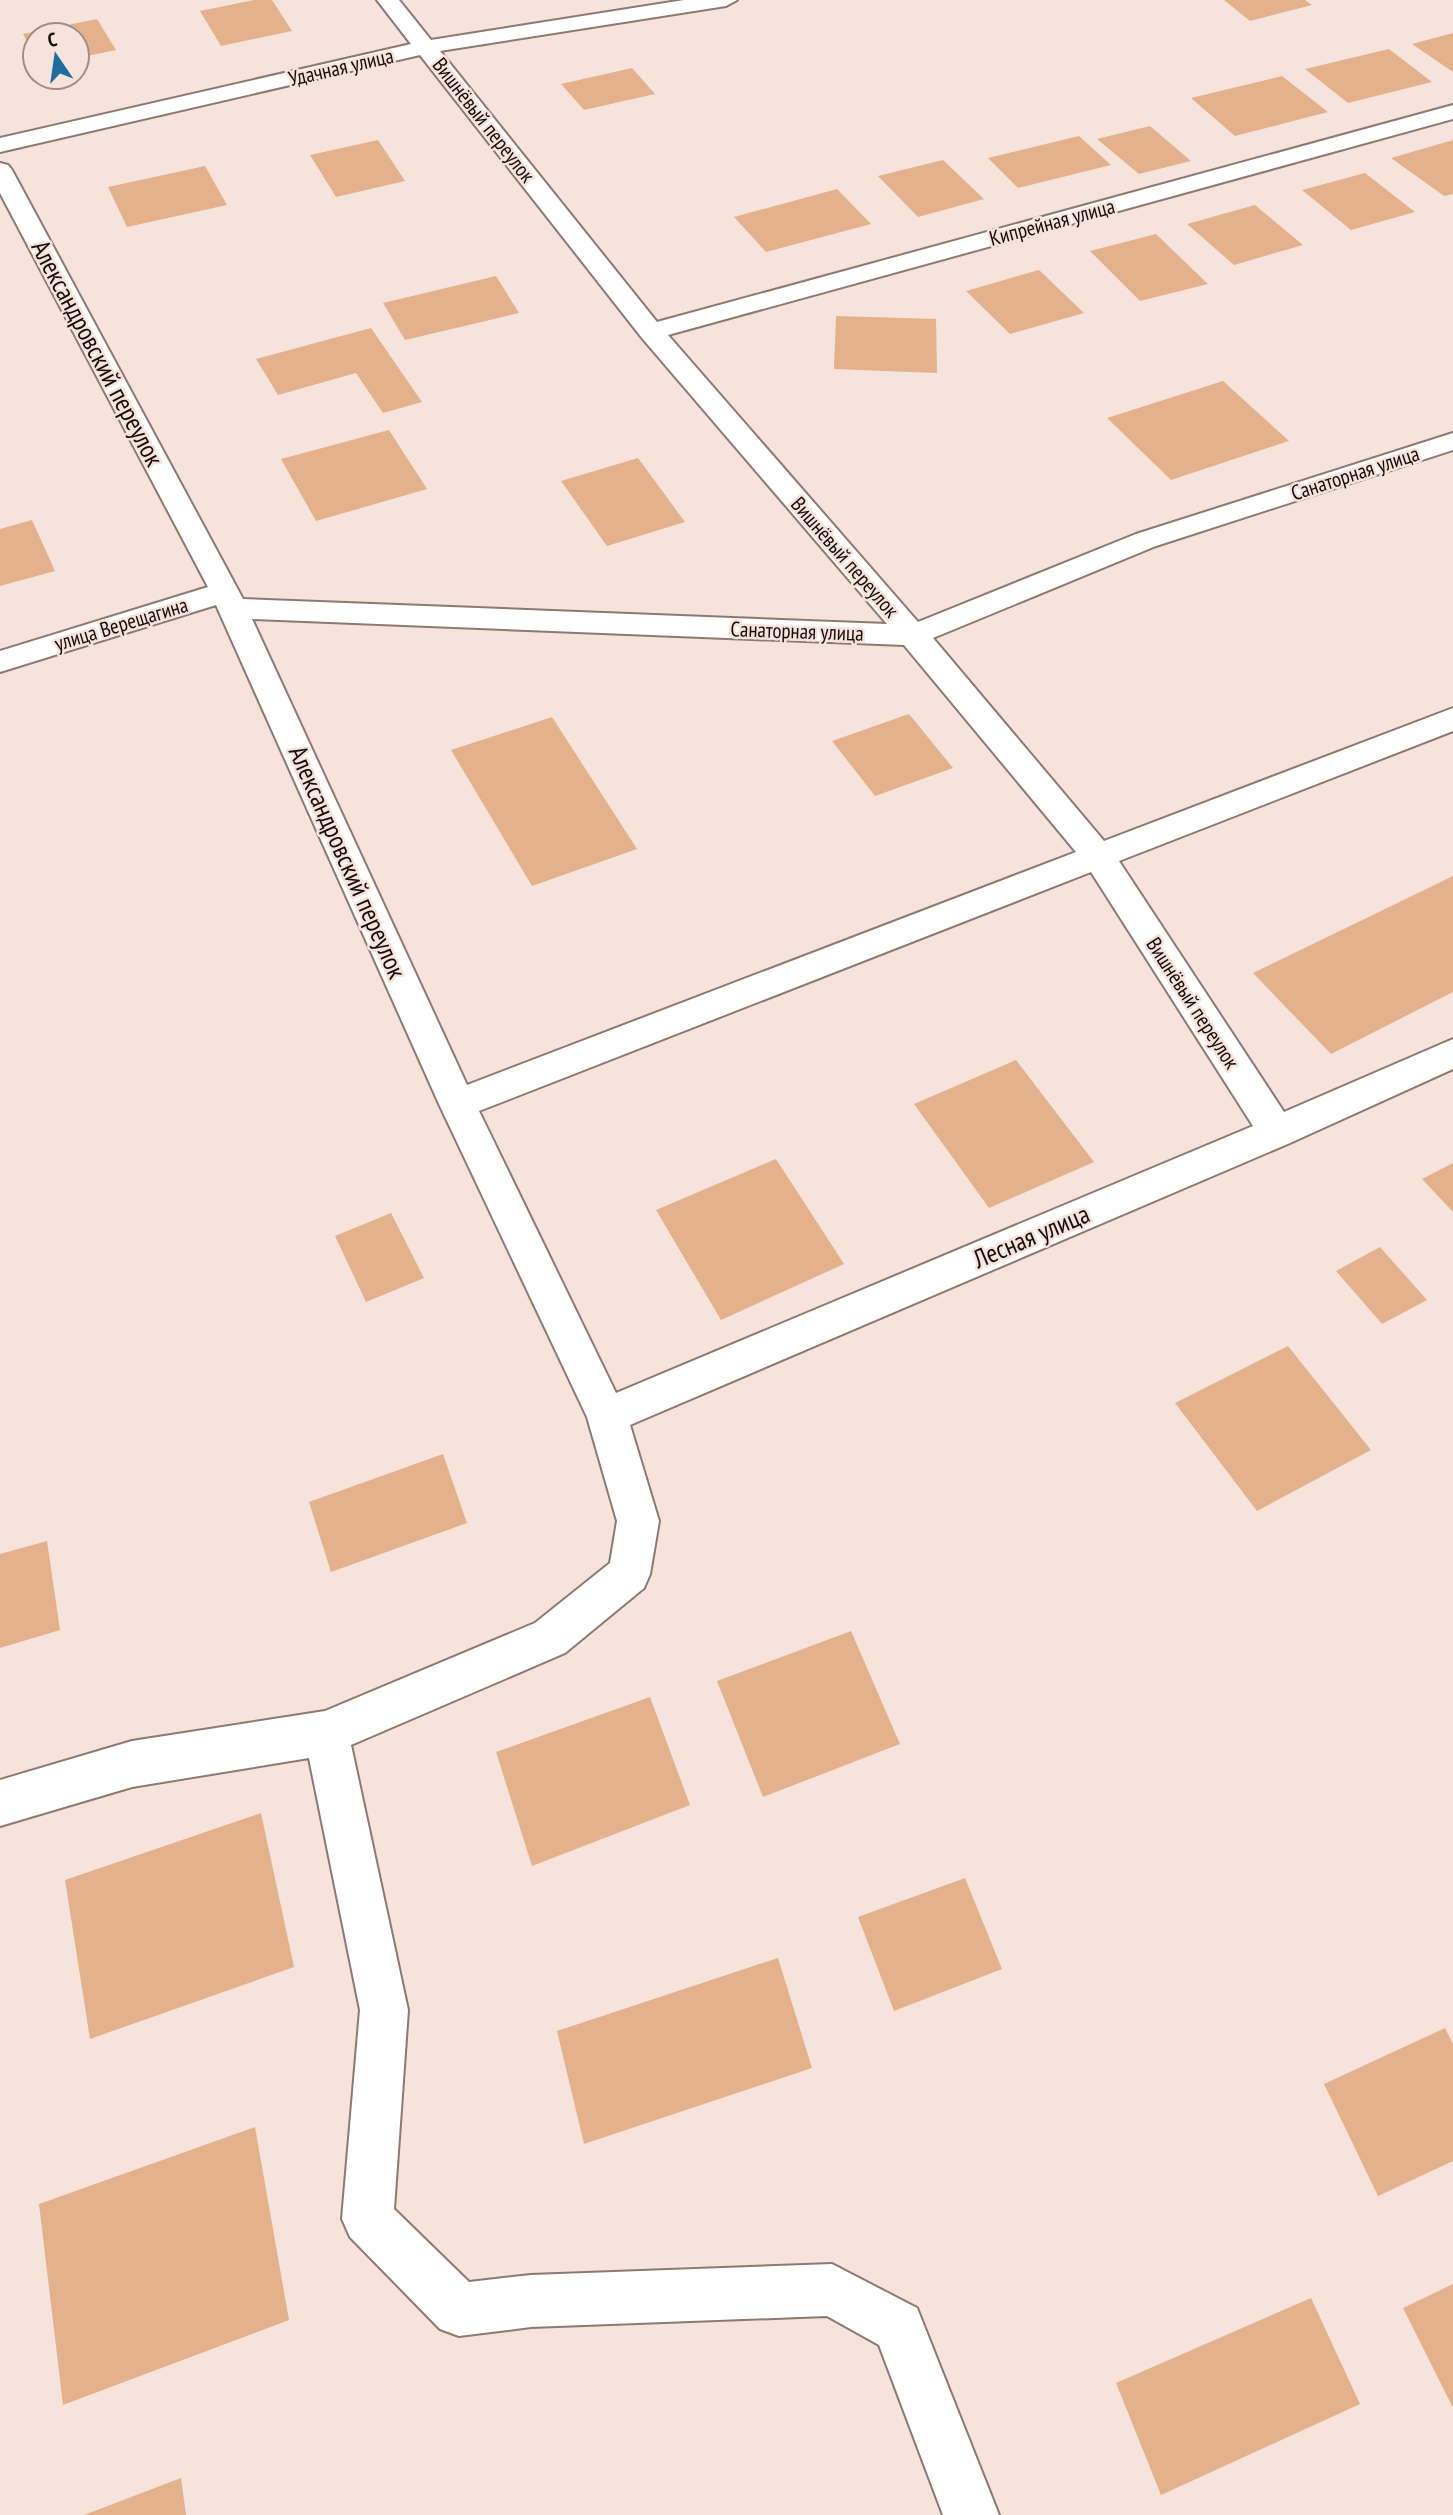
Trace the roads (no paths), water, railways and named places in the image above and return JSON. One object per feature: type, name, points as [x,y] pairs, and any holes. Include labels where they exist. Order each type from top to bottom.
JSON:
[{"type":"street","name":"Вишнёвый переулок","points":[[388,0],[651,332],[913,635],[1098,857],[1277,1132]]},
{"type":"street","name":"Удачная улица","points":[[1,166],[426,47],[726,0]]},
{"type":"street","name":"Кипрейная улица","points":[[651,332],[1453,112]]},
{"type":"street","name":"Александровский переулок","points":[[1,166],[229,600],[457,1104],[607,1416],[638,1521],[629,1574],[550,1638],[326,1733]]},
{"type":"street","name":"Санаторная улица","points":[[229,600],[913,635],[1146,540],[1453,441]]},
{"type":"street","name":"улица Верещагина","points":[[0,662],[229,600]]},
{"type":"street","points":[[457,1104],[1453,719]]},
{"type":"street","name":"Лесная улица","points":[[607,1416],[1277,1132],[1453,1052]]},
{"type":"street","points":[[0,1803],[132,1764],[326,1733],[384,2010],[368,2219],[459,2310],[531,2301],[832,2290],[898,2327],[971,2515]]}]
